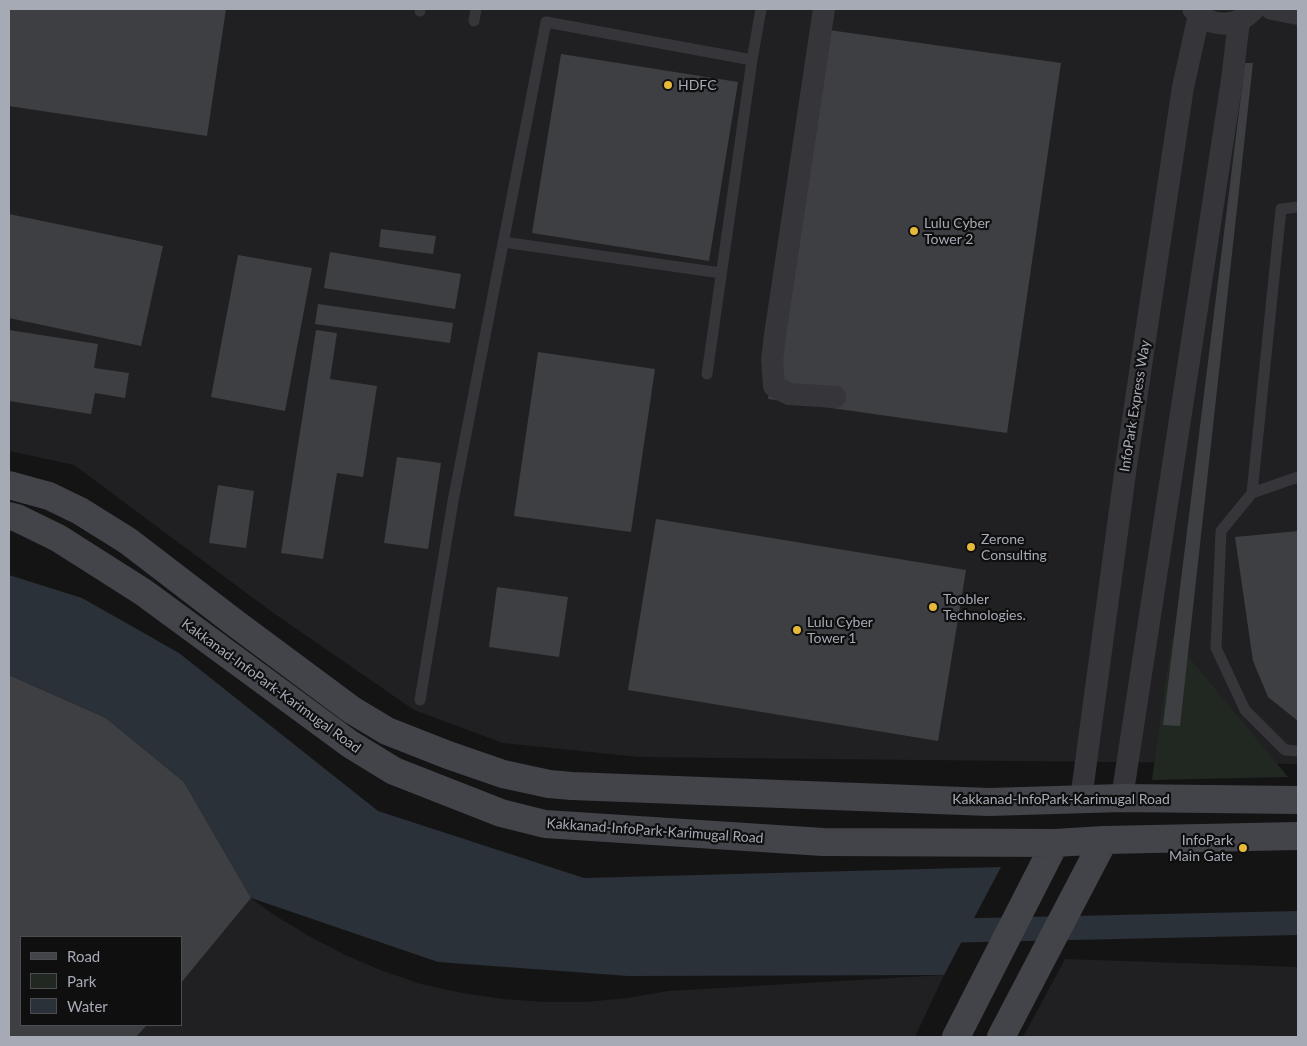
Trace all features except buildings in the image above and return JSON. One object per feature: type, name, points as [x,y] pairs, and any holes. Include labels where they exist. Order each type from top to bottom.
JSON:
[{"type":"main road","name":"Kakkanad-InfoPark-Karimugal Road","points":[[9,485],[49,496],[80,511],[128,541],[352,710],[387,731],[504,774],[549,784],[572,786],[989,802],[1122,798],[1298,800]]},
{"type":"main road","name":"Kakkanad-InfoPark-Karimugal Road","points":[[9,516],[58,538],[143,592],[350,744],[394,771],[501,813],[544,824],[823,842],[1055,843],[1104,840],[1298,836]]},
{"type":"main road","points":[[1001,1037],[1104,840]]},
{"type":"main road","points":[[956,1037],[1055,843]]},
{"type":"street","points":[[824,9],[772,360],[774,386],[789,394],[835,397]]},
{"type":"street","points":[[1272,9],[1298,14]]},
{"type":"street","points":[[1196,12],[1208,21],[1219,24],[1230,24],[1246,15]]},
{"type":"street","name":"InfoPark Express Way","points":[[1081,799],[1130,438],[1196,12]]},
{"type":"street","points":[[1122,798],[1232,80],[1246,15]]},
{"type":"lane","points":[[474,21],[476,9]]},
{"type":"lane","points":[[707,374],[761,9]]},
{"type":"lane","points":[[420,700],[453,501],[546,22],[752,60]]},
{"type":"lane","points":[[1252,493],[1281,209],[1298,207]]},
{"type":"lane","points":[[503,242],[721,273]]},
{"type":"lane","points":[[1298,477],[1252,493],[1221,531],[1216,648],[1245,710],[1285,750],[1298,751]]},
{"type":"shaded area","points":[[9,9],[1298,9],[1298,764],[639,757],[503,743],[414,710],[272,612],[74,465],[9,451]]},
{"type":"shaded area","points":[[251,898],[274,915],[309,936],[345,955],[383,971],[421,984],[503,999],[544,1002],[586,1002],[668,991],[944,975],[915,1037],[136,1037],[146,1026],[182,1026],[182,982]]},
{"type":"shaded area","points":[[1065,959],[1298,967],[1298,1037],[1023,1037]]},
{"type":"green space","points":[[1172,637],[1288,777],[1152,780]]},
{"type":"water","points":[[9,575],[82,598],[179,653],[378,811],[584,878],[1001,867],[944,975],[628,976],[438,962],[251,898],[184,782],[106,718],[9,675]]},
{"type":"waterway","points":[[935,931],[1298,923]]},
{"type":"place","name":"HDFC","points":[[668,85]]},
{"type":"place","name":"Lulu Cyber Tower 2","points":[[914,231]]},
{"type":"place","name":"Zerone Consulting","points":[[971,547]]},
{"type":"place","name":"Toobler Technologies.","points":[[933,607]]},
{"type":"place","name":"Lulu Cyber Tower 1","points":[[797,630]]},
{"type":"place","name":"InfoPark Main Gate","points":[[1243,848]]}]
